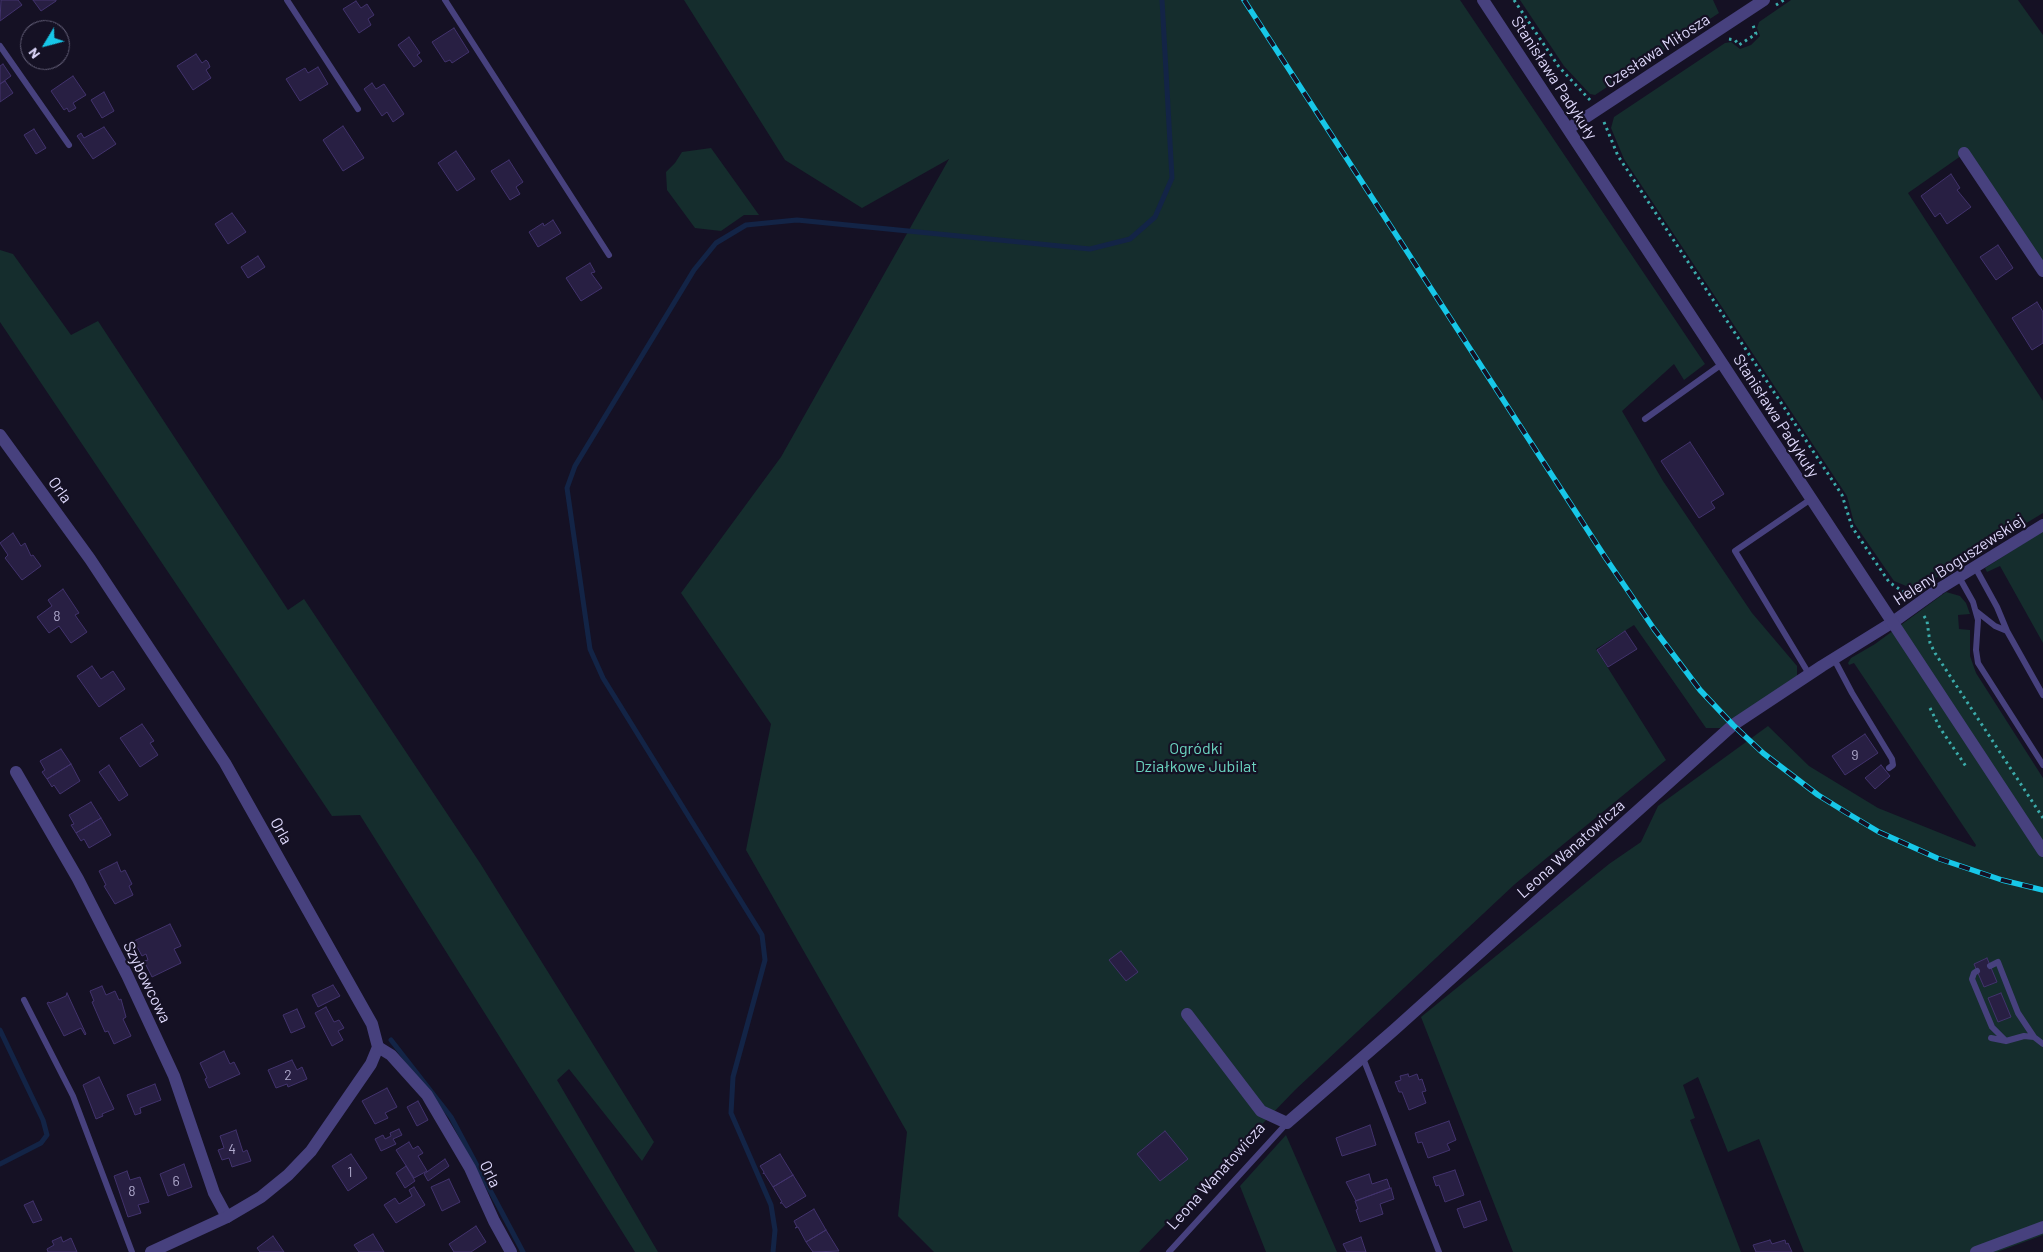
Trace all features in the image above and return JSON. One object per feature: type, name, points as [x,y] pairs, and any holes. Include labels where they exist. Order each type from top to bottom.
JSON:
[{"type":"street","name":"Stanisława Padykuły","points":[[1482,0],[2043,851]]},
{"type":"street","name":"Czesława Miłosza","points":[[1568,129],[1764,0]]},
{"type":"street","points":[[1964,153],[2043,271]]},
{"type":"street","name":"Orla","points":[[0,435],[90,559],[225,763],[372,1024],[378,1047],[391,1055],[426,1095],[470,1168],[494,1221],[511,1252]]},
{"type":"street","name":"Heleny Boguszewskiej","points":[[1893,622],[1959,577],[2043,525]]},
{"type":"street","name":"Leona Wanatowicza","points":[[1187,1014],[1262,1111],[1287,1123],[1733,725],[1809,674],[1893,622]]},
{"type":"street","name":"Szybowcowa","points":[[16,772],[78,879],[127,975],[174,1076],[214,1193],[227,1217]]},
{"type":"street","points":[[151,1252],[227,1217],[261,1197],[288,1176],[311,1151],[371,1064],[378,1047]]},
{"type":"street","points":[[1984,1251],[2043,1227]]},
{"type":"lane","points":[[287,0],[358,109]]},
{"type":"lane","points":[[446,0],[609,256]]},
{"type":"lane","points":[[0,46],[69,145]]},
{"type":"lane","points":[[1645,419],[1722,364]]},
{"type":"lane","points":[[1809,674],[1735,551],[1811,499]]},
{"type":"lane","points":[[1975,567],[1997,607],[2007,631],[2043,695]]},
{"type":"lane","points":[[1959,577],[1973,602],[1978,620],[1976,650],[1978,663],[2043,765]]},
{"type":"lane","points":[[1976,611],[1995,626],[2007,631]]},
{"type":"lane","points":[[1834,659],[1892,759],[1892,765],[1889,768]]},
{"type":"lane","points":[[1990,966],[1998,962],[2018,1013],[2034,1037],[2043,1044]]},
{"type":"lane","points":[[1977,971],[1972,979],[1992,1027],[2006,1042]]},
{"type":"lane","points":[[24,1000],[74,1096],[132,1252]]},
{"type":"lane","points":[[1991,1038],[2006,1042],[2024,1036],[2034,1037]]},
{"type":"lane","points":[[1362,1057],[1439,1252]]},
{"type":"lane","name":"Leona Wanatowicza","points":[[1169,1252],[1287,1123]]},
{"type":"path","points":[[1514,0],[1559,67],[1604,121],[1618,156],[1842,495],[1852,527],[1889,582],[1906,592]]},
{"type":"path","points":[[1739,45],[1756,34]]},
{"type":"path","points":[[1927,621],[1927,635],[1935,653],[2043,818]]},
{"type":"path","points":[[1929,705],[1940,728],[1967,768]]},
{"type":"green space","name":"Ogródki Działkowe Jubilat","points":[[684,0],[1460,0],[1705,364],[1684,380],[1674,364],[1622,411],[1663,481],[1752,613],[1797,666],[1797,676],[1721,728],[1706,728],[1634,625],[1596,649],[1666,760],[1515,884],[1295,1090],[1139,1252],[934,1252],[898,1216],[907,1132],[746,850],[771,724],[681,593],[781,457],[949,159],[862,208],[785,160]]},
{"type":"green space","points":[[1520,0],[1713,0],[1719,13],[1595,95],[1590,94],[1564,66]]},
{"type":"green space","points":[[1791,0],[2018,0],[2043,35],[2043,262],[1968,151],[1908,193],[2043,401],[2043,513],[1916,590],[1894,581],[1854,523],[1847,496],[1624,159],[1611,128],[1614,117],[1725,43],[1731,42],[1740,49],[1751,45],[1760,36],[1757,28],[1759,22]]},
{"type":"green space","points":[[711,148],[759,215],[744,215],[721,231],[695,228],[667,190],[666,172],[682,152]]},
{"type":"green space","points":[[0,250],[13,254],[71,335],[98,321],[288,610],[304,599],[480,863],[654,1142],[642,1161],[569,1069],[557,1080],[658,1252],[635,1252],[360,815],[332,816],[0,322]]},
{"type":"green space","points":[[2043,531],[2043,643],[2000,566],[1987,572],[1985,568]]},
{"type":"green space","points":[[1946,592],[1960,596],[1966,603],[1970,614],[1958,615],[1959,629],[1970,630],[1970,656],[1976,673],[2043,778],[2043,1235],[1997,1252],[1804,1252],[1759,1139],[1728,1152],[1698,1077],[1683,1085],[1695,1118],[1690,1120],[1741,1252],[1513,1252],[1421,1017],[1609,864],[1641,842],[1658,806],[1768,726],[1809,766],[1878,808],[1975,847],[1976,845],[1854,663],[1849,665],[1848,663],[1851,658],[1875,644]]},
{"type":"green space","points":[[1286,1135],[1337,1252],[1266,1252],[1240,1186]]},
{"type":"building","points":[[1,0],[18,0],[22,5],[0,21]]},
{"type":"building","points":[[33,0],[56,0],[56,1],[41,11]]},
{"type":"building","points":[[356,1],[361,8],[367,4],[374,15],[368,19],[371,25],[359,33],[343,9]]},
{"type":"building","points":[[454,28],[469,52],[452,63],[450,60],[445,62],[432,42]]},
{"type":"building","points":[[409,37],[420,53],[417,55],[422,61],[414,67],[398,45]]},
{"type":"building","points":[[196,54],[202,63],[206,60],[208,62],[210,67],[206,70],[211,78],[193,90],[177,66]]},
{"type":"building","points":[[3,64],[11,76],[0,84],[0,66]]},
{"type":"building","points":[[318,67],[328,84],[300,101],[286,79],[305,68],[308,73]]},
{"type":"building","points":[[73,76],[86,95],[73,103],[76,108],[69,112],[67,108],[64,110],[51,91]]},
{"type":"building","points":[[5,81],[13,93],[0,102],[0,84]]},
{"type":"building","points":[[372,83],[376,89],[384,84],[404,114],[393,122],[387,112],[382,116],[364,89]]},
{"type":"building","points":[[104,92],[114,111],[102,118],[91,100]]},
{"type":"building","points":[[343,126],[364,158],[343,171],[323,140]]},
{"type":"building","points":[[104,127],[116,144],[93,159],[77,136],[81,133],[84,138]]},
{"type":"building","points":[[34,129],[46,148],[36,154],[24,135]]},
{"type":"building","points":[[456,151],[475,179],[457,191],[438,163]]},
{"type":"building","points":[[509,160],[523,182],[516,187],[520,194],[510,200],[491,171]]},
{"type":"building","points":[[1951,174],[1960,188],[1957,190],[1971,207],[1947,224],[1940,213],[1935,217],[1921,196]]},
{"type":"building","points":[[232,213],[246,232],[228,244],[215,224]]},
{"type":"building","points":[[553,220],[561,233],[538,247],[529,232],[543,223],[544,226]]},
{"type":"building","points":[[1998,245],[2013,268],[1996,280],[1980,257]]},
{"type":"building","points":[[258,256],[265,267],[248,278],[241,267]]},
{"type":"building","points":[[590,263],[595,272],[591,273],[602,288],[581,301],[566,278]]},
{"type":"building","points":[[2037,302],[2043,312],[2043,343],[2032,350],[2012,318]]},
{"type":"building","points":[[1690,442],[1724,494],[1711,502],[1715,508],[1699,518],[1661,461]]},
{"type":"building","points":[[13,533],[21,546],[25,543],[31,556],[33,555],[41,566],[22,580],[5,558],[8,555],[0,543]]},
{"type":"building","points":[[63,589],[79,613],[75,615],[87,632],[71,643],[59,626],[49,633],[37,617],[52,606],[48,600]]},
{"type":"building","points":[[1625,631],[1637,649],[1608,667],[1597,650]]},
{"type":"building","points":[[92,666],[101,679],[113,671],[125,689],[99,707],[77,676]]},
{"type":"building","points":[[142,724],[154,741],[150,743],[158,755],[140,767],[120,738]]},
{"type":"building","points":[[1865,734],[1878,753],[1845,775],[1832,756]]},
{"type":"building","points":[[61,749],[71,764],[47,779],[42,772],[45,770],[40,761]]},
{"type":"building","points":[[71,764],[80,781],[60,794],[47,779]]},
{"type":"building","points":[[109,765],[128,795],[119,801],[99,772]]},
{"type":"building","points":[[1881,765],[1890,776],[1875,789],[1865,778]]},
{"type":"building","points":[[91,802],[101,818],[76,833],[71,825],[74,824],[69,815]]},
{"type":"building","points":[[101,818],[111,835],[89,848],[84,839],[81,841],[76,833]]},
{"type":"building","points":[[117,862],[121,872],[125,870],[132,884],[129,886],[133,895],[115,904],[104,886],[106,885],[99,871]]},
{"type":"building","points":[[170,924],[181,946],[174,949],[181,963],[152,977],[144,961],[148,960],[146,954],[142,956],[134,941]]},
{"type":"building","points":[[1121,951],[1138,972],[1126,981],[1109,960]]},
{"type":"building","points":[[1987,958],[1997,982],[1984,987],[1974,964]]},
{"type":"building","points":[[333,985],[340,996],[318,1007],[312,995]]},
{"type":"building","points":[[102,986],[106,995],[115,991],[119,1000],[121,999],[126,1017],[123,1019],[131,1036],[114,1044],[108,1031],[105,1032],[92,1002],[94,1001],[90,991]]},
{"type":"building","points":[[67,993],[85,1035],[81,1028],[64,1036],[47,1003],[66,996]]},
{"type":"building","points":[[2001,993],[2011,1017],[1998,1022],[1988,998]]},
{"type":"building","points":[[326,1007],[334,1022],[339,1020],[344,1028],[338,1031],[343,1040],[332,1046],[315,1013]]},
{"type":"building","points":[[297,1009],[305,1027],[291,1033],[283,1015]]},
{"type":"building","points":[[224,1051],[230,1064],[234,1062],[240,1074],[209,1088],[205,1079],[207,1078],[200,1063]]},
{"type":"building","points":[[292,1060],[297,1070],[302,1067],[307,1079],[288,1087],[287,1084],[276,1088],[268,1070]]},
{"type":"building","points":[[1408,1074],[1409,1077],[1417,1074],[1419,1080],[1422,1079],[1426,1091],[1422,1092],[1426,1103],[1409,1110],[1402,1092],[1399,1092],[1395,1082],[1401,1080],[1400,1076]]},
{"type":"building","points":[[99,1077],[114,1109],[96,1119],[83,1085]]},
{"type":"building","points":[[155,1084],[161,1100],[140,1108],[141,1113],[135,1115],[127,1095]]},
{"type":"building","points":[[387,1088],[397,1107],[385,1113],[388,1118],[375,1124],[362,1101]]},
{"type":"building","points":[[418,1101],[428,1120],[417,1126],[407,1107]]},
{"type":"building","points":[[1449,1121],[1456,1140],[1447,1144],[1450,1150],[1428,1158],[1422,1142],[1418,1143],[1415,1133]]},
{"type":"building","points":[[1370,1125],[1376,1145],[1342,1156],[1336,1138]]},
{"type":"building","points":[[399,1129],[402,1135],[393,1139],[396,1144],[381,1151],[375,1139],[383,1135],[385,1139],[391,1136],[390,1133]]},
{"type":"building","points":[[236,1130],[243,1152],[247,1150],[251,1161],[232,1167],[229,1158],[222,1160],[218,1150],[224,1148],[220,1136]]},
{"type":"building","points":[[1165,1131],[1188,1159],[1160,1181],[1137,1154]]},
{"type":"building","points":[[409,1142],[413,1149],[418,1146],[423,1153],[418,1156],[427,1171],[414,1178],[396,1150]]},
{"type":"building","points":[[351,1154],[367,1178],[348,1191],[332,1166]]},
{"type":"building","points":[[780,1154],[793,1175],[773,1187],[763,1174],[764,1172],[760,1166]]},
{"type":"building","points":[[445,1159],[449,1166],[428,1181],[424,1174]]},
{"type":"building","points":[[184,1164],[192,1187],[168,1196],[160,1174]]},
{"type":"building","points":[[406,1166],[415,1181],[405,1188],[396,1173]]},
{"type":"building","points":[[1455,1170],[1464,1195],[1445,1202],[1439,1185],[1436,1186],[1433,1177]]},
{"type":"building","points":[[127,1171],[130,1180],[140,1177],[149,1202],[138,1205],[141,1213],[128,1217],[114,1176]]},
{"type":"building","points":[[1369,1174],[1372,1184],[1387,1179],[1390,1188],[1356,1201],[1346,1182]]},
{"type":"building","points":[[793,1175],[806,1196],[786,1208],[780,1203],[782,1202],[773,1187]]},
{"type":"building","points":[[449,1179],[460,1202],[442,1211],[431,1187]]},
{"type":"building","points":[[414,1187],[425,1205],[396,1223],[384,1205],[395,1198],[399,1204],[412,1196],[409,1190]]},
{"type":"building","points":[[1391,1188],[1394,1199],[1380,1204],[1383,1214],[1360,1222],[1355,1201]]},
{"type":"building","points":[[33,1201],[42,1220],[33,1223],[24,1205]]},
{"type":"building","points":[[1480,1201],[1487,1220],[1464,1228],[1457,1209]]},
{"type":"building","points":[[814,1209],[826,1230],[806,1242],[798,1227],[795,1228],[797,1227],[794,1221]]},
{"type":"building","points":[[476,1226],[486,1242],[471,1252],[454,1252],[449,1244]]},
{"type":"building","points":[[826,1230],[839,1251],[813,1252],[806,1242]]},
{"type":"building","points":[[373,1234],[384,1252],[359,1252],[354,1245]]},
{"type":"building","points":[[273,1236],[284,1252],[260,1252],[257,1248]]},
{"type":"building","points":[[61,1237],[63,1242],[71,1238],[77,1252],[48,1252],[47,1249],[54,1245],[52,1241]]},
{"type":"building","points":[[1361,1237],[1366,1252],[1347,1252],[1343,1244]]},
{"type":"building","points":[[1770,1240],[1772,1244],[1785,1240],[1792,1252],[1756,1252],[1753,1245]]},
{"type":"waterway","points":[[773,1252],[775,1230],[771,1205],[731,1113],[733,1077],[765,960],[762,935],[603,678],[590,649],[567,488],[575,466],[694,270],[716,243],[746,225],[797,220],[1090,249],[1130,239],[1155,217],[1172,178],[1162,0]]},
{"type":"waterway","points":[[0,1030],[43,1120],[47,1135],[41,1143],[0,1164]]},
{"type":"waterway","points":[[391,1040],[451,1117],[523,1252]]},
{"type":"railway","points":[[1244,0],[1605,557],[1654,629],[1700,690],[1763,753],[1818,795],[1879,832],[1937,858],[2002,880],[2043,890]]}]
